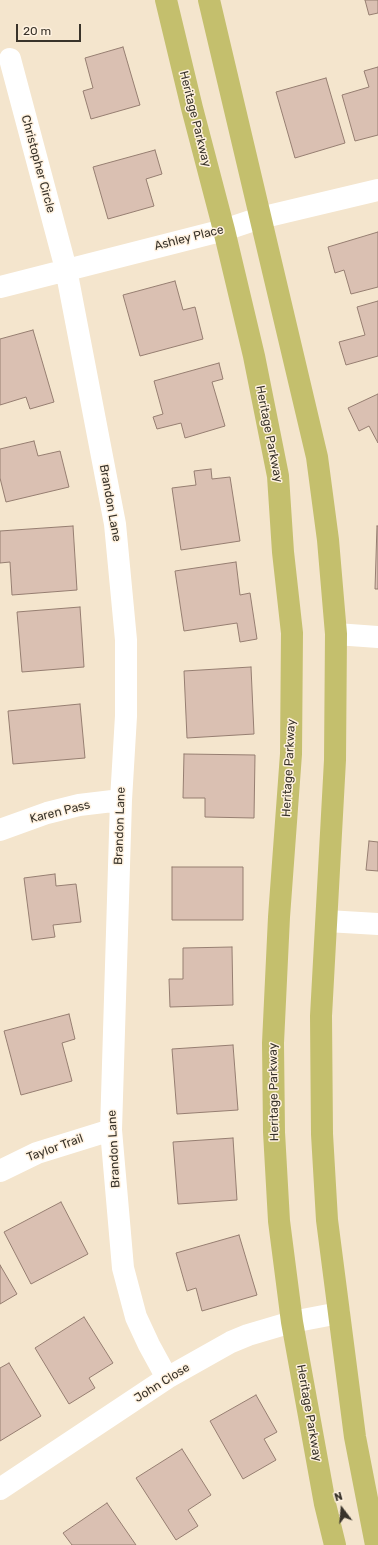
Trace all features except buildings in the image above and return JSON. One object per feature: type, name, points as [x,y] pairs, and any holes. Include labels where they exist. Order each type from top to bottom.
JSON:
[{"type":"main road","name":"Heritage Parkway","points":[[166,0],[254,356],[278,476],[283,552],[292,633],[291,754],[279,917],[273,1050],[274,1132],[279,1221],[292,1322],[325,1504],[335,1545]]},
{"type":"main road","points":[[209,0],[317,457],[328,540],[336,634],[335,760],[321,1016],[322,1134],[327,1220],[355,1437],[376,1545]]},
{"type":"street","name":"Christopher Circle","points":[[10,59],[66,269]]},
{"type":"street","name":"Ashley Place","points":[[0,287],[224,230],[260,218],[378,190]]},
{"type":"street","name":"Brandon Lane","points":[[66,269],[115,524],[126,640],[126,716],[121,800],[111,1130],[123,1268],[136,1317],[148,1345],[167,1378]]},
{"type":"street","points":[[336,634],[378,637]]},
{"type":"street","name":"Karen Pass","points":[[0,830],[47,813],[79,805],[121,800]]},
{"type":"street","points":[[327,921],[378,924]]},
{"type":"street","name":"Taylor Trail","points":[[0,1171],[37,1152],[111,1130]]},
{"type":"street","name":"John Close","points":[[0,1488],[167,1378],[231,1342],[248,1335],[292,1322],[339,1313]]}]
